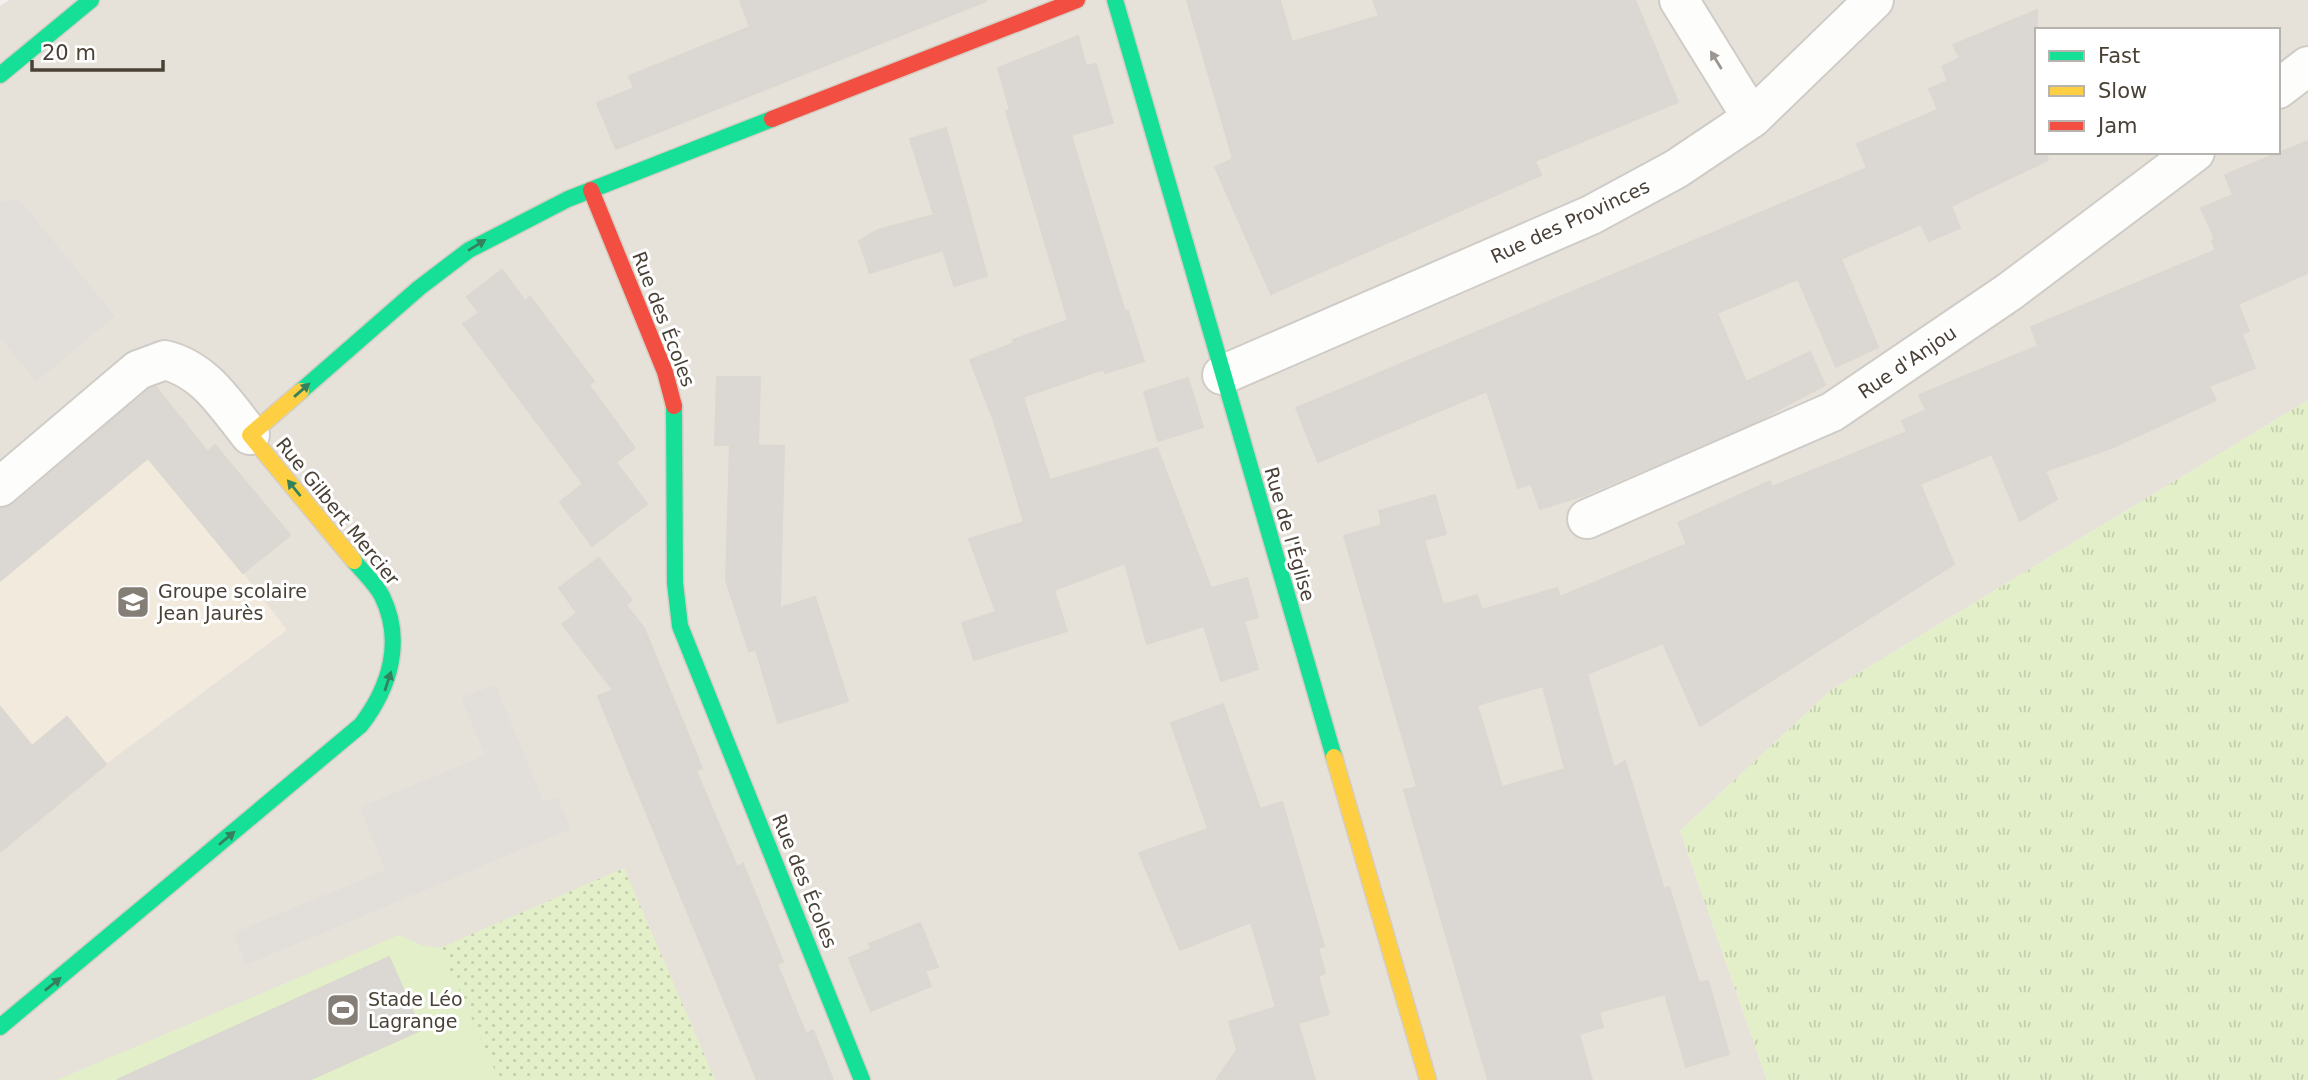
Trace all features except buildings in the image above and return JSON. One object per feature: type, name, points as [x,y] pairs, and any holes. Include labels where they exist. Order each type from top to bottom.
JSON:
[{"type":"street","points":[[0,75],[91,0]]},
{"type":"street","points":[[591,190],[1077,0]]},
{"type":"street","name":"Rue de l'Église","points":[[1115,0],[1428,1080]]},
{"type":"street","points":[[1679,0],[1752,118]]},
{"type":"street","name":"Rue des Provinces","points":[[1222,375],[1591,215],[1676,169],[1752,118],[1874,0]]},
{"type":"street","points":[[2280,87],[2308,66]]},
{"type":"street","name":"Rue d'Anjou","points":[[1587,519],[1832,412],[2009,292],[2192,154]]},
{"type":"street","name":"Rue Gilbert Mercier","points":[[0,1027],[361,725],[385,692],[391,675],[394,638],[392,622],[381,594],[250,435],[419,288],[469,250],[520,221],[591,190]]},
{"type":"street","name":"Rue des Écoles","points":[[591,190],[665,372],[676,413],[675,583],[680,626],[862,1080]]},
{"type":"street","points":[[0,487],[138,370],[165,360],[195,372],[250,435]]},
{"type":"shaded area","points":[[9,0],[2308,0],[2308,400],[1831,690],[1680,831],[1767,1080],[0,1080],[0,6]]},
{"type":"shaded area","points":[[20,200],[115,316],[36,382],[0,338],[0,201]]},
{"type":"shaded area","name":"Groupe scolaire Jean Jaurès","points":[[149,377],[208,451],[215,445],[290,535],[243,573],[287,630],[106,764],[0,852],[0,502]]},
{"type":"shaded area","points":[[495,684],[544,802],[557,797],[571,829],[246,965],[233,933],[385,870],[360,807],[485,755],[461,698]]},
{"type":"green space","points":[[2308,400],[2308,1080],[1767,1080],[1680,831],[1831,690]]},
{"type":"green space","points":[[624,868],[715,1080],[499,1080],[440,948]]},
{"type":"green space","name":"Stade Léo Lagrange","points":[[399,935],[421,945],[440,948],[499,1080],[57,1080]]},
{"type":"traffic: fast","points":[[0,75],[91,0]]},
{"type":"traffic: fast","points":[[1115,0],[1334,757]]},
{"type":"traffic: fast","points":[[301,391],[419,288],[469,250],[568,199],[772,119]]},
{"type":"traffic: fast","points":[[674,406],[675,583],[680,626],[862,1080]]},
{"type":"traffic: fast","points":[[0,1027],[361,725],[380,695],[391,663],[393,647],[389,613],[382,596],[354,561]]},
{"type":"traffic: slow","points":[[301,391],[250,435],[354,561]]},
{"type":"traffic: slow","points":[[1334,757],[1428,1080]]},
{"type":"traffic: jam","points":[[772,119],[1077,0]]},
{"type":"traffic: jam","points":[[591,190],[665,372],[674,406]]},
{"type":"place","name":"Groupe scolaire Jean Jaurès","points":[[133,602]]},
{"type":"place","name":"Stade Léo Lagrange","points":[[343,1010]]}]
